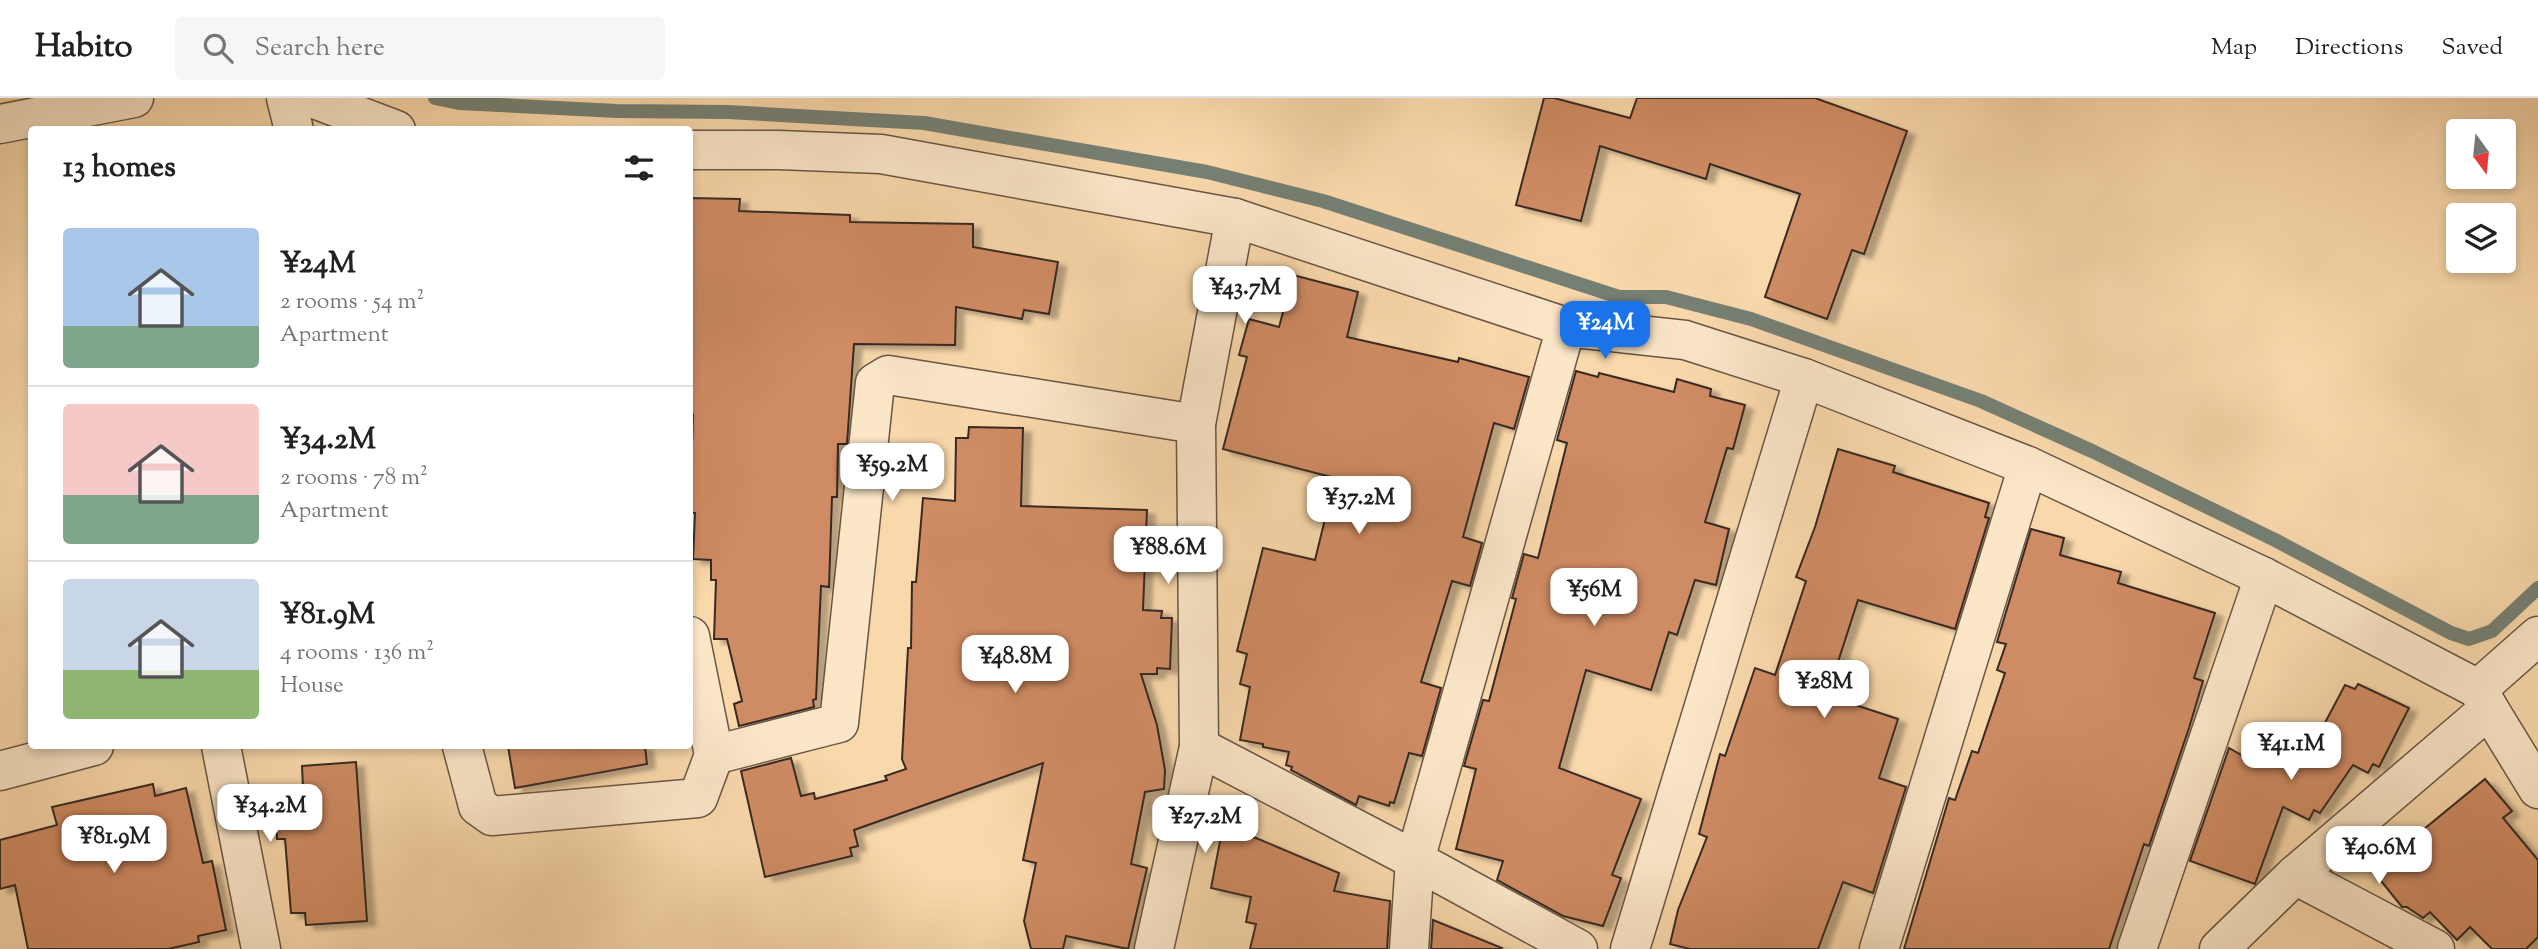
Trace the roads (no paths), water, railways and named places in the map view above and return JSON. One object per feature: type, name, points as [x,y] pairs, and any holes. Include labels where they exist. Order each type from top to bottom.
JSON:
[{"type":"street","points":[[23,124],[134,98]]},
{"type":"street","points":[[286,98],[293,126]]},
{"type":"street","points":[[312,98],[386,126]]},
{"type":"street","points":[[693,150],[881,154],[1235,218],[1566,327],[1685,340],[1804,378],[2028,466],[2264,577],[2483,699],[2538,789]]},
{"type":"street","points":[[1154,949],[1199,747],[1196,424],[1235,218]]},
{"type":"street","points":[[1409,949],[1415,860],[1566,327]]},
{"type":"street","points":[[714,755],[839,723],[875,383],[888,375],[1196,424]]},
{"type":"street","points":[[1630,949],[1804,378]]},
{"type":"street","points":[[1879,949],[2028,466]]},
{"type":"street","points":[[2137,949],[2264,577]]},
{"type":"street","points":[[2219,949],[2483,699],[2538,636]]},
{"type":"street","points":[[463,749],[478,806],[492,816],[698,798],[714,755],[693,651]]},
{"type":"street","points":[[1199,747],[1578,949]]},
{"type":"street","points":[[0,771],[83,749]]},
{"type":"street","points":[[221,749],[252,947]]},
{"type":"street","points":[[2295,875],[2435,949]]},
{"type":"waterway","points":[[435,98],[459,103],[617,111],[728,112],[924,123],[1207,172],[1323,201],[1619,297],[1666,297],[1751,319],[1981,401],[2092,451],[2275,540],[2451,633],[2469,639],[2492,631],[2538,588]]}]
